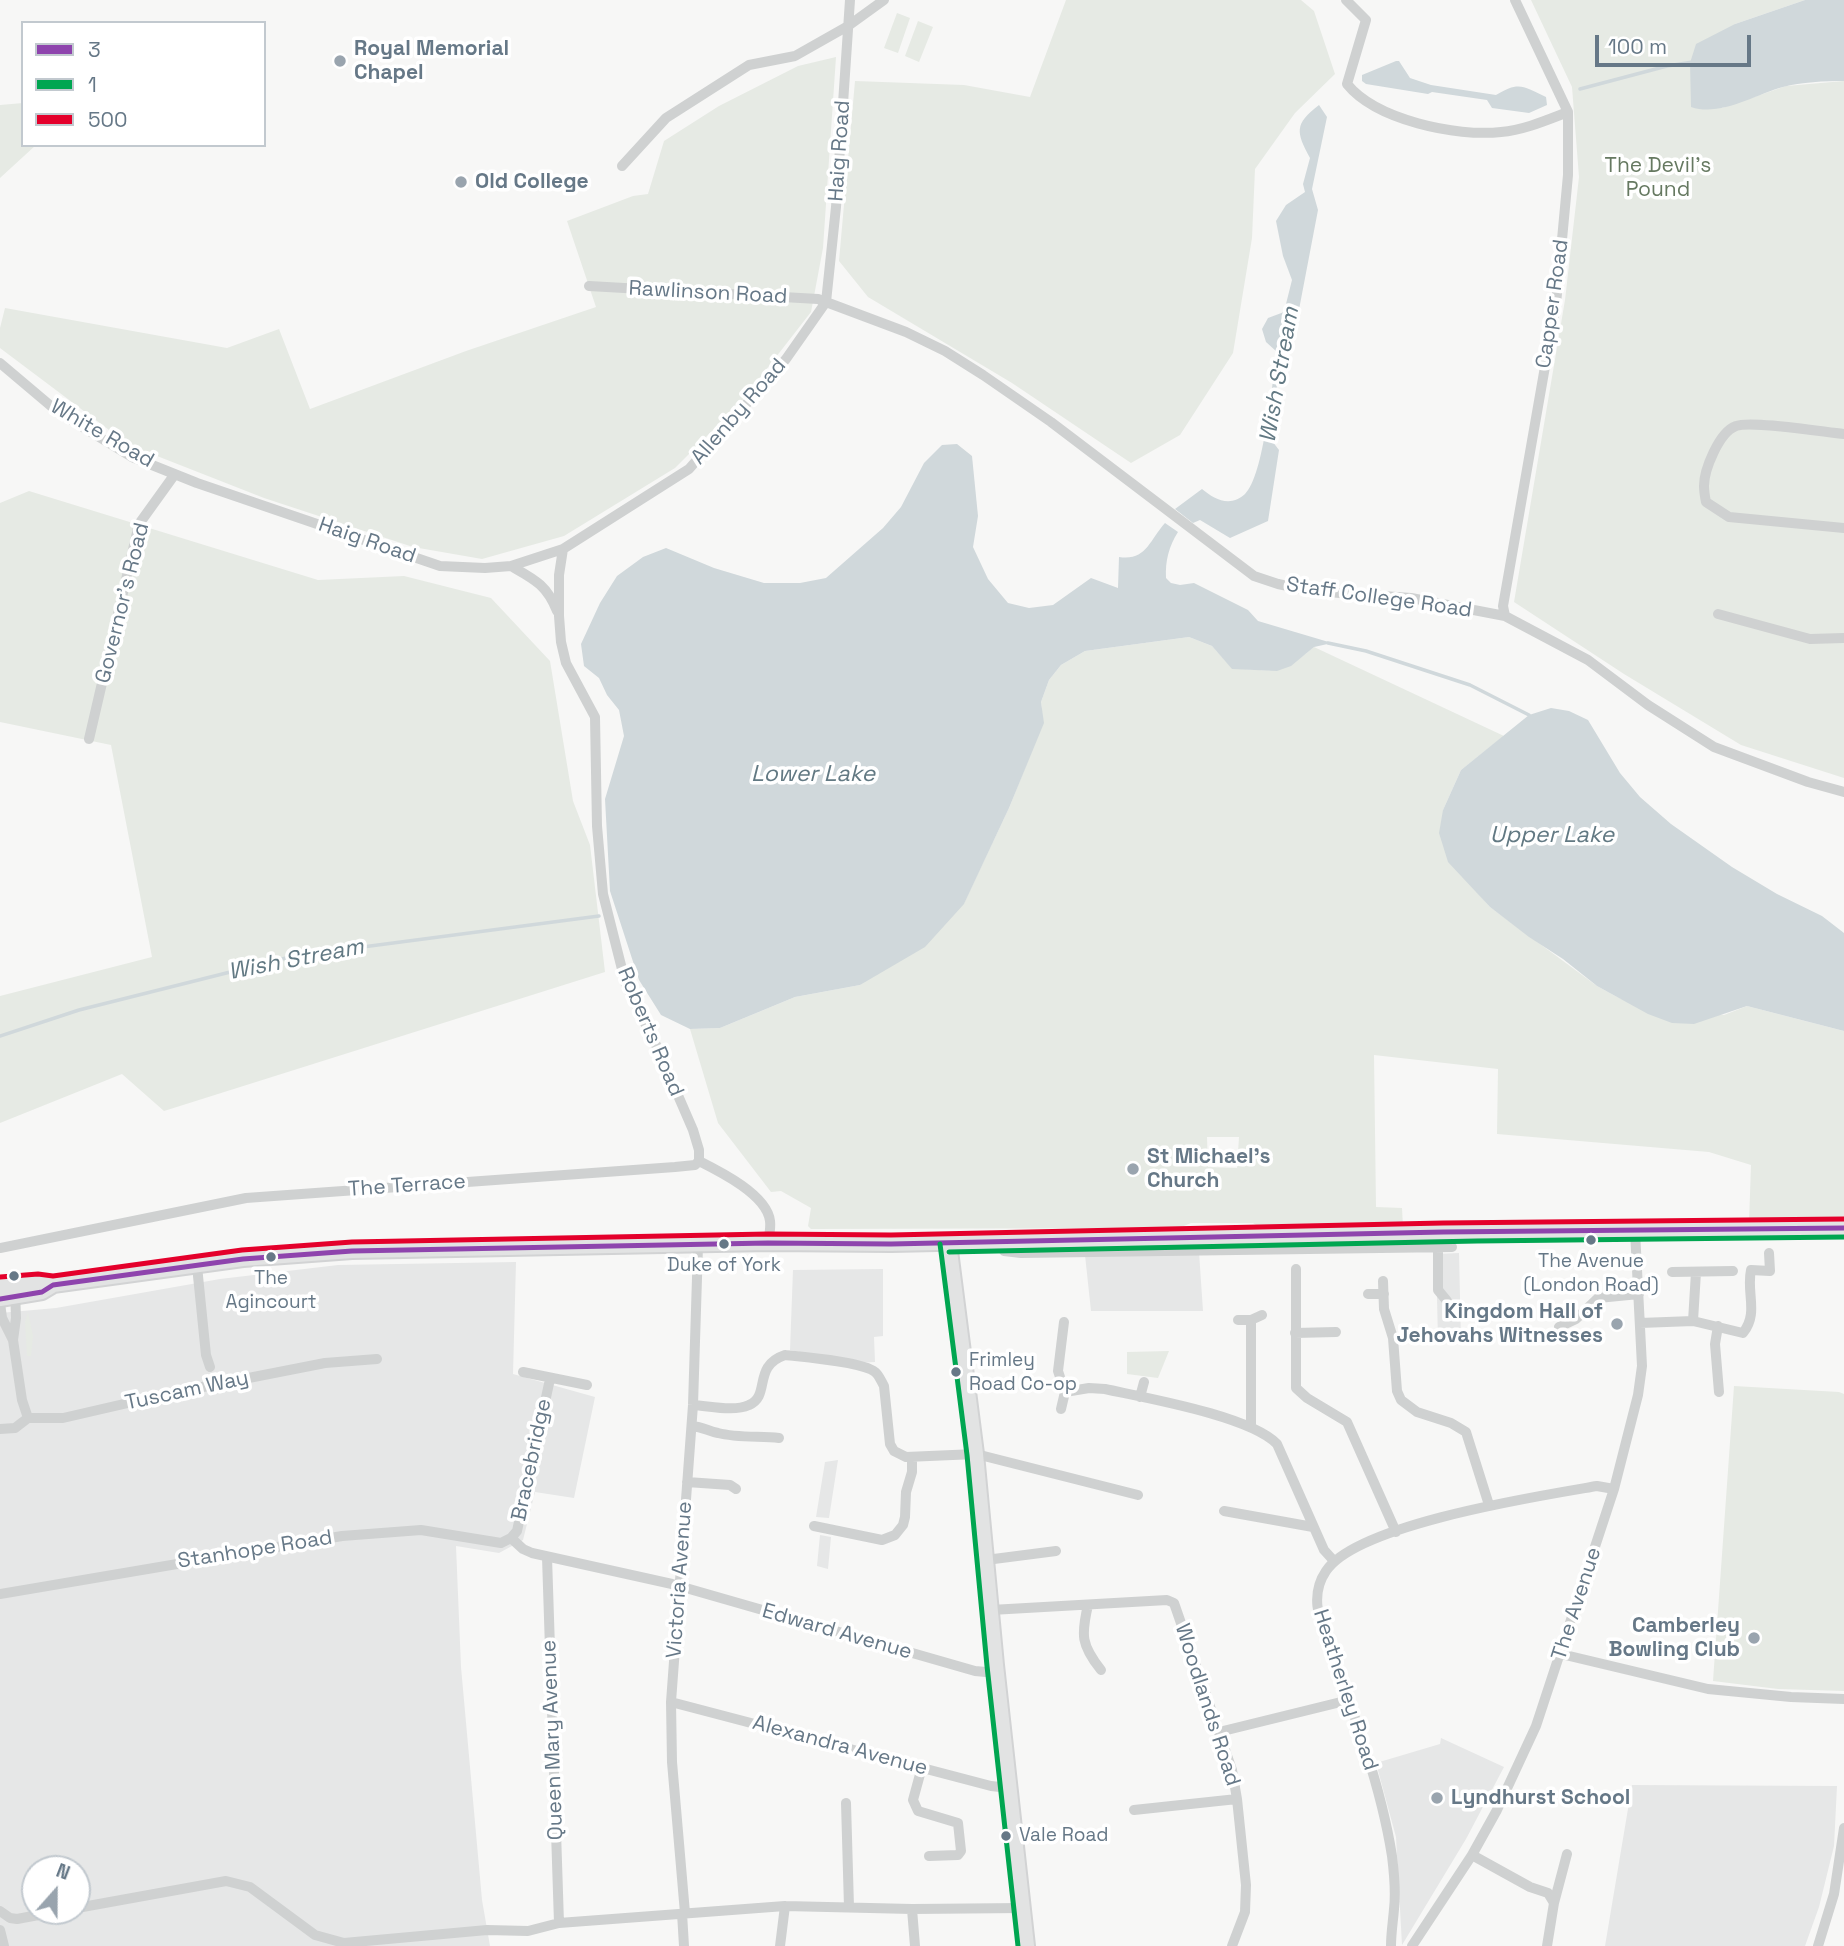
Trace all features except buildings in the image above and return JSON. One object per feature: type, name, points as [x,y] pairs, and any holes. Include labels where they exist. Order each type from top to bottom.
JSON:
[{"type":"main road","points":[[6,1294],[41,1292],[53,1285],[197,1266],[287,1255],[352,1251],[768,1243],[949,1243],[1443,1232],[1844,1228]]},
{"type":"main road","points":[[949,1243],[976,1454],[1027,1946]]},
{"type":"street","name":"Haig Road","points":[[826,302],[836,207],[849,0]]},
{"type":"street","points":[[622,166],[666,118],[749,65],[795,56],[848,26],[884,0]]},
{"type":"street","points":[[1346,0],[1366,20],[1347,84],[1361,99],[1382,110],[1439,127],[1490,133],[1514,130],[1568,112]]},
{"type":"street","name":"Capper Road","points":[[1505,616],[1503,606],[1556,304],[1568,175],[1568,112],[1515,0]]},
{"type":"street","name":"Rawlinson Road","points":[[589,286],[818,299],[826,302]]},
{"type":"street","name":"Staff College Road","points":[[826,302],[906,332],[945,351],[1051,422],[1254,576],[1312,591],[1411,598],[1505,616],[1588,660],[1648,705],[1714,747],[1808,782],[1844,792]]},
{"type":"street","name":"Allenby Road","points":[[563,549],[689,469],[786,359],[826,302]]},
{"type":"street","name":"White Road","points":[[0,363],[58,412],[132,457],[175,474]]},
{"type":"street","points":[[1844,434],[1757,425],[1736,426],[1722,436],[1708,464],[1704,486],[1706,502],[1729,517],[1844,528]]},
{"type":"street","name":"Haig Road","points":[[175,474],[440,566],[511,566],[563,549]]},
{"type":"street","name":"Governor's Road","points":[[89,739],[139,524],[175,474]]},
{"type":"street","points":[[559,616],[559,575],[563,549]]},
{"type":"street","points":[[511,566],[537,580],[551,595],[559,616]]},
{"type":"street","points":[[1718,614],[1810,639],[1844,638]]},
{"type":"street","name":"Roberts Road","points":[[559,616],[566,663],[594,717],[597,826],[603,894],[626,985],[657,1047],[693,1130],[699,1161]]},
{"type":"street","points":[[699,1161],[752,1193],[764,1205],[770,1220],[768,1243]]},
{"type":"street","name":"The Terrace","points":[[0,1248],[246,1198],[675,1167],[695,1165],[699,1161]]},
{"type":"street","name":"The Avenue","points":[[1412,1946],[1472,1855],[1497,1810],[1536,1726],[1614,1489],[1638,1395],[1642,1366],[1636,1231]]},
{"type":"street","points":[[1443,1232],[1444,1247],[1438,1290],[1447,1301],[1449,1315]]},
{"type":"street","points":[[997,1241],[1004,1251],[1021,1253],[1444,1247]]},
{"type":"street","name":"Victoria Avenue","points":[[684,1946],[684,1913],[672,1762],[671,1702],[694,1405],[698,1246]]},
{"type":"street","points":[[1640,1323],[1693,1321],[1742,1333],[1749,1325],[1752,1308],[1748,1280],[1751,1270],[1770,1271],[1769,1254]]},
{"type":"street","points":[[197,1266],[206,1355],[210,1367]]},
{"type":"street","points":[[1296,1269],[1296,1388],[1307,1398],[1348,1423],[1396,1532]]},
{"type":"street","points":[[1672,1272],[1733,1271]]},
{"type":"street","points":[[1693,1321],[1696,1272]]},
{"type":"street","points":[[1383,1280],[1384,1309],[1392,1338],[1397,1391],[1401,1400],[1417,1412],[1451,1423],[1466,1432],[1489,1505]]},
{"type":"street","points":[[6,1294],[16,1318],[13,1340],[22,1400],[28,1418]]},
{"type":"street","points":[[6,1294],[2,1318],[13,1340]]},
{"type":"street","points":[[1368,1294],[1384,1294]]},
{"type":"street","points":[[1559,1327],[1576,1319],[1598,1298],[1639,1294]]},
{"type":"street","points":[[1238,1320],[1256,1318],[1251,1427]]},
{"type":"street","points":[[1061,1409],[1065,1392],[1058,1371],[1058,1353],[1064,1322]]},
{"type":"street","points":[[1718,1326],[1715,1344],[1719,1392]]},
{"type":"street","points":[[1295,1333],[1336,1332]]},
{"type":"street","points":[[694,1405],[741,1408],[749,1405],[757,1399],[769,1364],[775,1358],[785,1355],[869,1368],[884,1386],[890,1444],[894,1451],[912,1458],[976,1454],[1138,1495]]},
{"type":"street","name":"Tuscam Way","points":[[0,1429],[15,1428],[28,1418],[63,1418],[167,1394],[325,1363],[377,1359]]},
{"type":"street","name":"Bracebridge","points":[[523,1372],[587,1385]]},
{"type":"street","name":"Bracebridge","points":[[511,1538],[517,1531],[522,1512],[550,1379]]},
{"type":"street","points":[[1140,1397],[1144,1382]]},
{"type":"street","points":[[1065,1392],[1097,1388],[1140,1397],[1251,1427],[1269,1436],[1277,1444],[1312,1527],[1324,1550],[1334,1561],[1352,1548],[1396,1532],[1489,1505],[1597,1486],[1614,1489]]},
{"type":"street","points":[[692,1426],[705,1427],[719,1434],[779,1438]]},
{"type":"street","points":[[814,1526],[881,1540],[895,1535],[903,1525],[905,1517],[912,1458]]},
{"type":"street","points":[[687,1482],[730,1486],[736,1489]]},
{"type":"street","points":[[1224,1511],[1312,1527]]},
{"type":"street","name":"Stanhope Road","points":[[0,1594],[369,1533],[421,1530],[491,1544],[511,1538]]},
{"type":"street","points":[[511,1538],[523,1549],[547,1557],[679,1586]]},
{"type":"street","points":[[986,1560],[1056,1551]]},
{"type":"street","name":"Queen Mary Avenue","points":[[547,1557],[556,1924]]},
{"type":"street","name":"Heatherley Road","points":[[1334,1561],[1320,1582],[1317,1605],[1374,1783],[1392,1857],[1395,1907],[1391,1946]]},
{"type":"street","name":"Edward Avenue","points":[[679,1586],[975,1671],[997,1673]]},
{"type":"street","name":"Woodlands Road","points":[[991,1610],[1171,1601],[1232,1770],[1246,1885],[1245,1912],[1232,1946]]},
{"type":"street","points":[[1088,1605],[1081,1631],[1088,1653],[1101,1670]]},
{"type":"street","points":[[1561,1654],[1709,1689],[1844,1699]]},
{"type":"street","points":[[1219,1732],[1349,1700]]},
{"type":"street","name":"Alexandra Avenue","points":[[671,1702],[991,1786],[1009,1788]]},
{"type":"street","points":[[922,1768],[913,1800],[914,1806],[918,1811],[958,1823],[961,1831],[961,1851],[958,1855],[929,1856]]},
{"type":"street","points":[[1134,1810],[1237,1799]]},
{"type":"street","points":[[846,1803],[849,1907]]},
{"type":"street","points":[[1818,1946],[1834,1894],[1844,1828]]},
{"type":"street","points":[[1547,1946],[1554,1903],[1567,1854]]},
{"type":"street","points":[[1472,1855],[1530,1887],[1548,1893],[1554,1903]]},
{"type":"street","points":[[91,1905],[229,1881],[250,1887],[315,1935],[344,1943],[785,1906],[1023,1908]]},
{"type":"street","points":[[780,1946],[785,1906]]},
{"type":"street","points":[[912,1909],[915,1946]]},
{"type":"street","points":[[1,1915],[21,1918]]},
{"type":"street","points":[[0,1931],[4,1946]]},
{"type":"shaded area","points":[[1199,1252],[1203,1311],[1091,1311],[1085,1255]]},
{"type":"shaded area","points":[[1459,1253],[1461,1341],[1438,1341],[1436,1254]]},
{"type":"shaded area","points":[[516,1262],[513,1374],[595,1397],[574,1498],[535,1492],[523,1540],[499,1553],[456,1546],[461,1667],[482,1900],[490,1946],[0,1946],[0,1313],[56,1308],[220,1279],[338,1265]]},
{"type":"shaded area","points":[[883,1269],[883,1336],[874,1337],[875,1362],[857,1363],[790,1350],[793,1270]]},
{"type":"shaded area","points":[[838,1460],[829,1518],[816,1517],[825,1462]]},
{"type":"shaded area","points":[[820,1535],[831,1537],[828,1569],[817,1566]]},
{"type":"shaded area","name":"Lyndhurst School","points":[[1441,1738],[1504,1767],[1466,1839],[1402,1945],[1396,1837],[1376,1763],[1440,1744]]},
{"type":"shaded area","points":[[1632,1785],[1837,1786],[1834,1846],[1819,1907],[1805,1946],[1605,1946]]},
{"type":"green space","points":[[1066,0],[1301,0],[1314,11],[1335,74],[1295,113],[1255,169],[1252,238],[1233,353],[1180,435],[1131,463],[1012,383],[868,297],[839,261],[855,81],[964,85],[1030,97]]},
{"type":"green space","name":"The Devil's Pound","points":[[1531,0],[1805,0],[1735,24],[1722,108],[1786,86],[1844,81],[1844,778],[1741,745],[1624,674],[1514,602],[1565,300],[1579,177],[1572,87]]},
{"type":"green space","points":[[897,13],[910,18],[898,53],[884,48]]},
{"type":"green space","points":[[918,21],[933,27],[919,62],[905,56]]},
{"type":"green space","points":[[836,57],[823,248],[811,312],[741,402],[675,468],[564,536],[482,559],[413,547],[264,498],[129,445],[0,348],[0,328],[5,308],[227,348],[279,329],[310,409],[466,351],[596,307],[567,221],[633,196],[648,194],[664,141],[719,106],[798,66]]},
{"type":"green space","points":[[21,103],[21,147],[34,147],[0,178],[0,105]]},
{"type":"green space","points":[[29,491],[318,580],[404,576],[491,598],[550,661],[573,801],[590,845],[605,972],[164,1111],[122,1074],[0,1123],[0,996],[152,957],[111,745],[0,722],[0,503]]},
{"type":"green space","points":[[1189,637],[1212,646],[1232,668],[1276,670],[1293,663],[1314,647],[1504,736],[1461,770],[1443,810],[1470,884],[1490,907],[1597,986],[1621,999],[1724,1015],[1747,1006],[1844,1031],[1844,1220],[1749,1223],[1751,1165],[1709,1152],[1497,1134],[1498,1069],[1374,1055],[1376,1207],[1402,1208],[1403,1227],[1261,1229],[1253,1223],[1191,1223],[1179,1228],[811,1229],[808,1226],[811,1208],[781,1191],[771,1192],[718,1123],[690,1029],[720,1028],[795,997],[860,985],[964,903],[1009,808],[1043,723],[1041,702],[1049,680],[1061,665],[1085,651]],"holes":[[[1207,1137],[1239,1137],[1237,1168],[1208,1167]]]},
{"type":"green space","points":[[28,1312],[33,1336],[31,1356],[27,1356],[25,1322]]},
{"type":"green space","points":[[1169,1351],[1158,1378],[1127,1374],[1127,1352]]},
{"type":"green space","points":[[1734,1386],[1844,1394],[1844,1691],[1778,1689],[1713,1681]]},
{"type":"water","points":[[1805,0],[1844,0],[1844,81],[1790,85],[1737,104],[1714,109],[1691,107],[1690,63],[1696,44],[1735,24]]},
{"type":"water","points":[[1399,61],[1410,78],[1431,85],[1496,95],[1510,88],[1521,87],[1546,97],[1547,105],[1529,113],[1492,108],[1487,100],[1432,92],[1428,94],[1366,84],[1362,81],[1362,75]]},
{"type":"water","points":[[1319,105],[1327,117],[1312,189],[1318,210],[1293,341],[1282,352],[1269,437],[1279,450],[1268,521],[1230,538],[1200,520],[1193,523],[1175,509],[1202,489],[1222,501],[1234,501],[1245,494],[1252,484],[1266,428],[1277,352],[1266,342],[1262,329],[1268,318],[1284,312],[1292,280],[1283,256],[1276,221],[1286,205],[1305,192],[1303,184],[1310,158],[1300,129],[1301,123]]},
{"type":"water","name":"Lower Lake","points":[[957,444],[972,456],[978,516],[973,547],[988,579],[1008,603],[1029,608],[1053,605],[1091,578],[1118,588],[1119,557],[1141,553],[1165,523],[1178,532],[1167,560],[1166,578],[1171,583],[1194,583],[1248,610],[1258,621],[1332,643],[1314,647],[1291,666],[1277,671],[1232,669],[1212,646],[1189,637],[1085,651],[1061,665],[1049,680],[1041,702],[1044,723],[1009,808],[964,904],[925,947],[860,985],[795,997],[720,1028],[690,1029],[661,1015],[639,980],[610,891],[605,799],[624,736],[619,710],[607,695],[599,678],[584,666],[581,644],[600,603],[617,576],[643,557],[666,548],[714,568],[764,583],[800,583],[826,578],[883,528],[901,507],[924,463],[942,445]]},
{"type":"water","name":"Upper Lake","points":[[1551,708],[1569,711],[1588,720],[1620,773],[1640,797],[1671,824],[1732,867],[1777,894],[1822,916],[1844,933],[1844,1031],[1747,1006],[1694,1024],[1672,1023],[1648,1014],[1597,986],[1529,937],[1490,907],[1448,862],[1439,833],[1443,810],[1461,770],[1529,715]]},
{"type":"waterway","name":"Wish Stream","points":[[1580,89],[1667,66],[1693,62]]},
{"type":"waterway","points":[[1328,643],[1366,651],[1470,685],[1529,715]]},
{"type":"waterway","name":"Wish Stream","points":[[0,1036],[79,1010],[294,956],[599,916]]},
{"type":"transit line","name":"500","points":[[0,1277],[38,1274],[53,1276],[242,1250],[352,1242],[768,1234],[891,1235],[1443,1223],[1844,1219]]},
{"type":"transit line","name":"3","points":[[0,1299],[42,1292],[53,1285],[243,1259],[352,1251],[768,1243],[891,1244],[1443,1232],[1844,1228]]},
{"type":"transit line","name":"1","points":[[949,1252],[1477,1241],[1844,1237]]},
{"type":"transit line","name":"1","points":[[940,1244],[967,1455],[1018,1946]]},
{"type":"place","name":"Royal Memorial Chapel","points":[[340,61]]},
{"type":"place","name":"Old College","points":[[461,182]]},
{"type":"place","name":"St Michael's Church","points":[[1133,1169]]},
{"type":"place","name":"The Avenue (London Road)","points":[[1591,1240]]},
{"type":"place","name":"Duke of York","points":[[724,1244]]},
{"type":"place","name":"The Agincourt","points":[[271,1257]]},
{"type":"place","name":"Kingdom Hall of Jehovahs Witnesses","points":[[1617,1324]]},
{"type":"place","name":"Frimley Road Co-op","points":[[956,1372]]},
{"type":"place","name":"Camberley Bowling Club","points":[[1754,1638]]},
{"type":"place","name":"Lyndhurst School","points":[[1437,1798]]},
{"type":"place","name":"Vale Road","points":[[1006,1836]]}]
